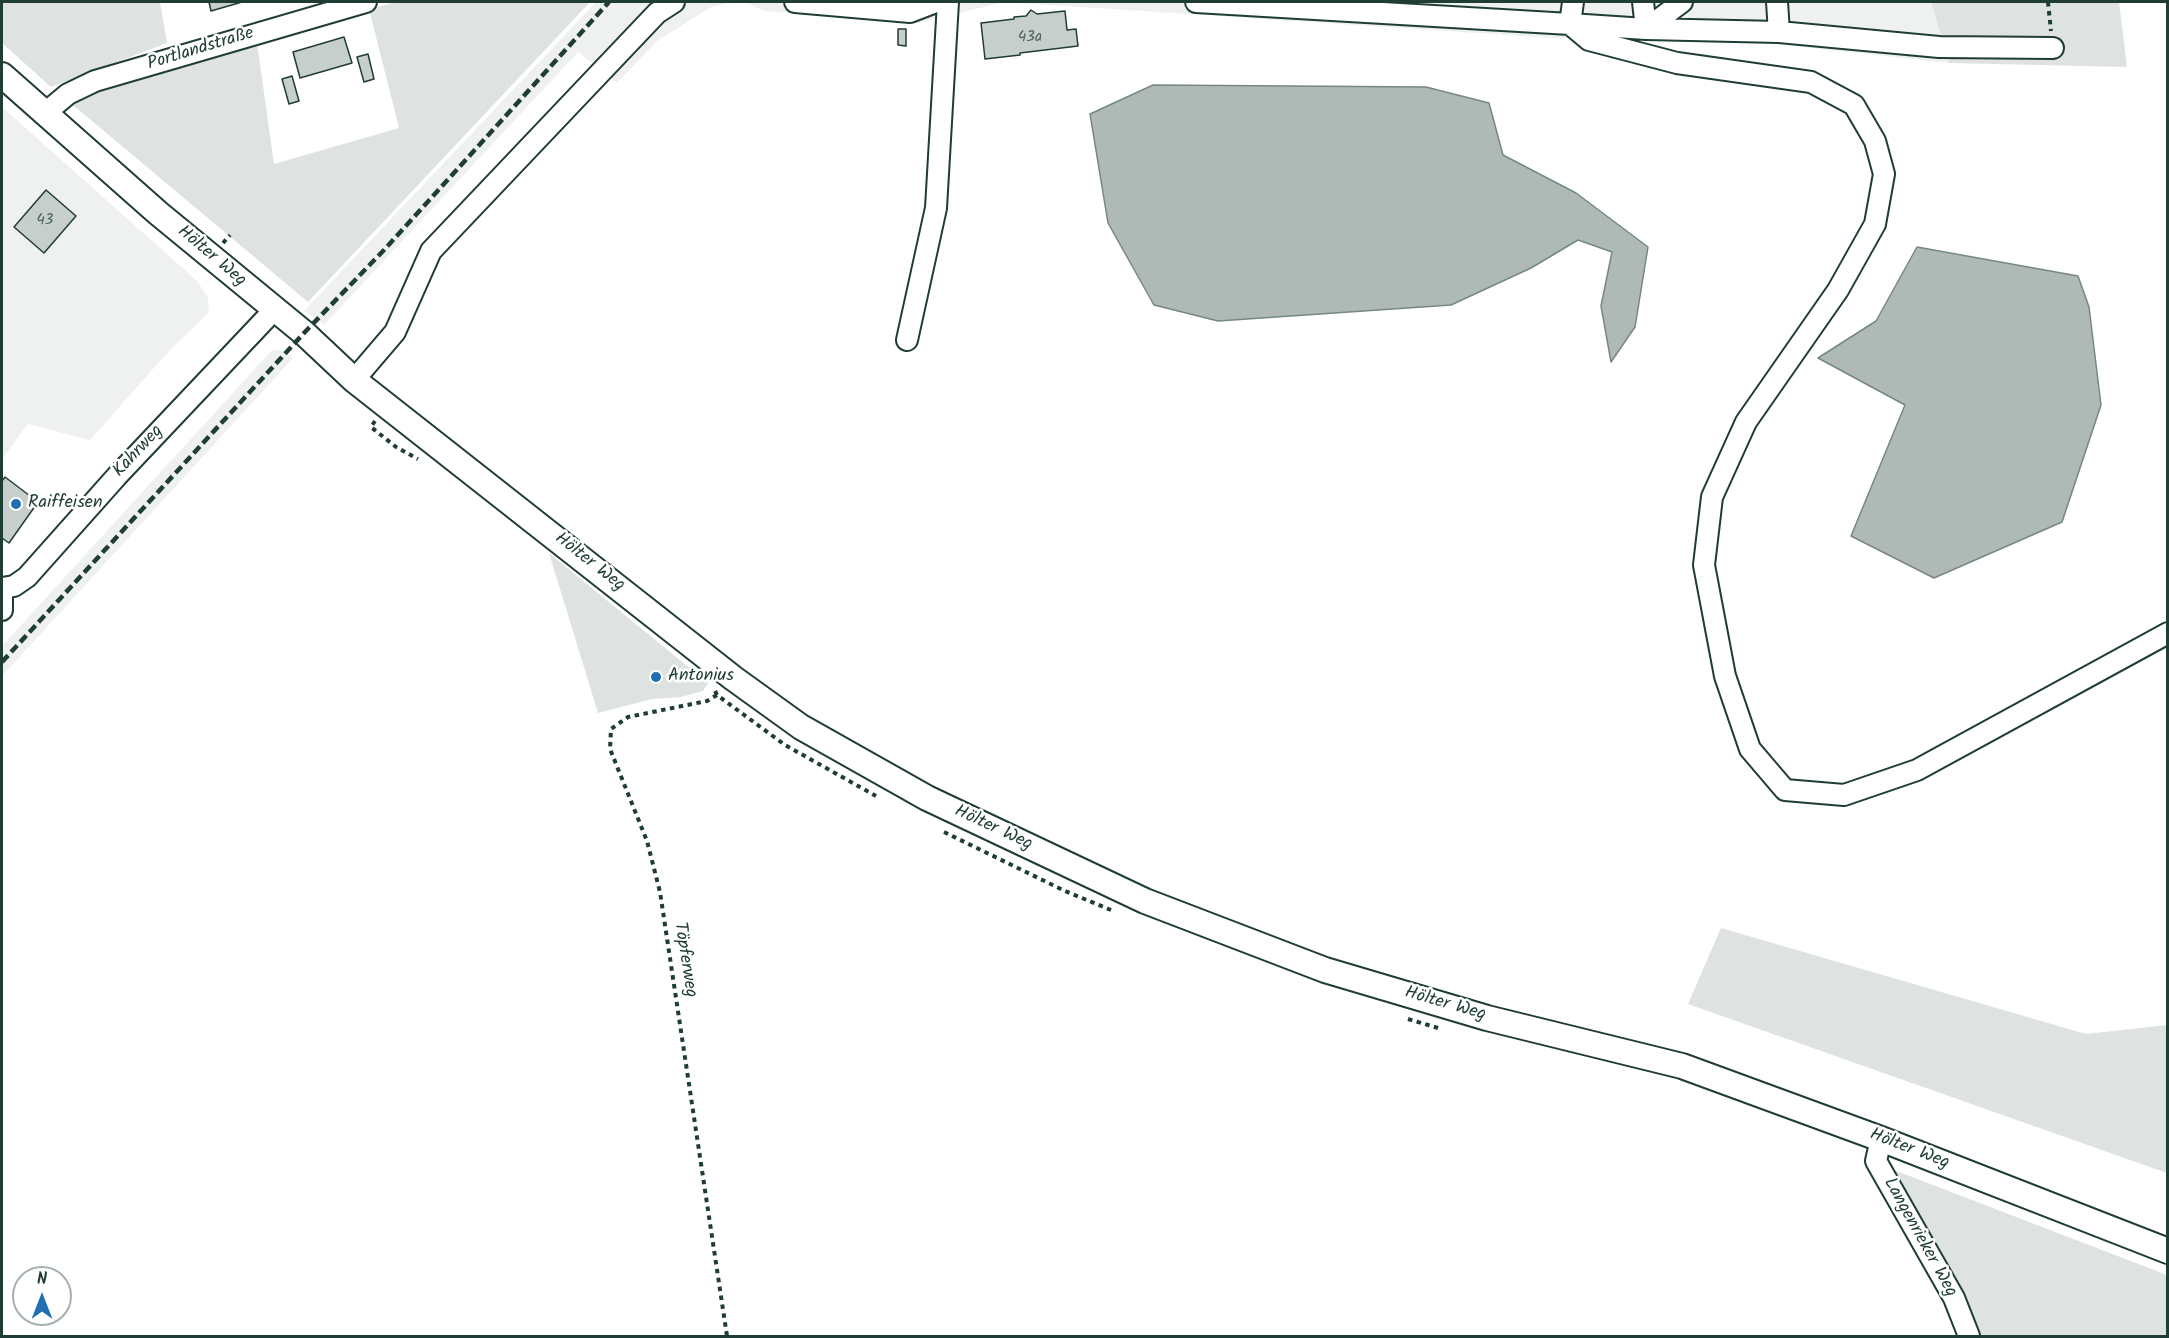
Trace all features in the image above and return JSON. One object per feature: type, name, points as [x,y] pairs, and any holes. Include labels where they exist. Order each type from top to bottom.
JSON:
[{"type":"main road","name":"Hölter Weg","points":[[2,76],[158,213],[304,333],[354,380],[631,596],[723,680],[927,798],[1145,901],[1325,970],[1487,1018],[1682,1066],[1881,1139],[2168,1251]]},
{"type":"street","name":"Portlandstraße","points":[[44,114],[68,94],[95,81],[360,2]]},
{"type":"street","points":[[354,380],[395,332],[431,251],[657,13],[674,2]]},
{"type":"street","points":[[795,2],[910,12],[936,2]]},
{"type":"street","points":[[907,340],[936,208],[948,2]]},
{"type":"street","points":[[1196,2],[1646,29],[1779,32],[1939,47],[2053,48]]},
{"type":"street","points":[[1570,24],[1573,2]]},
{"type":"street","points":[[1643,2],[1646,29]]},
{"type":"street","points":[[1646,29],[1682,2]]},
{"type":"street","points":[[1777,2],[1779,32]]},
{"type":"street","points":[[1570,24],[1589,40],[1677,63],[1810,82],[1854,105],[1875,141],[1884,174],[1875,224],[1838,290],[1746,422],[1712,497],[1704,566],[1725,676],[1750,749],[1785,790],[1844,795],[1917,770],[2168,633]]},
{"type":"street","name":"Kahrweg","points":[[2,588],[14,586],[40,564],[117,476],[275,309]]},
{"type":"street","points":[[2,588],[2,610]]},
{"type":"street","name":"Langenrieker Weg","points":[[1881,1139],[1876,1161],[1954,1298],[1969,1336]]},
{"type":"path","points":[[2049,2],[2053,48]]},
{"type":"path","points":[[388,407],[371,427],[396,447],[426,464]]},
{"type":"path","points":[[723,680],[717,695],[784,745],[886,801]]},
{"type":"path","name":"Töpferweg","points":[[723,680],[717,695],[707,701],[628,717],[611,729],[610,750],[647,841],[660,892],[727,1336]]},
{"type":"path","points":[[937,828],[1065,891],[1116,913]]},
{"type":"path","points":[[1403,1017],[1445,1029]]},
{"type":"shaded area","points":[[2,2],[160,2],[167,43],[51,87],[2,43]]},
{"type":"shaded area","points":[[397,2],[590,2],[308,302],[73,105],[101,86],[257,43],[274,164],[399,128],[369,9]]},
{"type":"shaded area","points":[[596,2],[734,2],[711,7],[657,41],[617,83],[578,52],[324,325],[304,311]]},
{"type":"shaded area","points":[[746,2],[1004,2],[918,23],[764,11]]},
{"type":"shaded area","points":[[1004,2],[1931,2],[1949,63],[1766,43],[1554,38]]},
{"type":"shaded area","points":[[1931,2],[2119,2],[2127,67],[1949,63]]},
{"type":"shaded area","points":[[1153,85],[1426,87],[1489,103],[1503,155],[1576,193],[1648,247],[1635,327],[1611,362],[1601,306],[1612,252],[1578,240],[1531,268],[1451,305],[1218,321],[1154,305],[1108,223],[1090,114]]},
{"type":"shaded area","points":[[2,107],[196,280],[208,297],[209,312],[169,351],[90,440],[28,424],[2,459]]},
{"type":"shaded area","points":[[1917,247],[2078,276],[2089,307],[2101,405],[2062,522],[1934,578],[1851,536],[1905,405],[1818,358],[1876,321]]},
{"type":"shaded area","points":[[272,350],[281,350],[293,358],[2,676],[2,646]]},
{"type":"shaded area","points":[[549,553],[708,683],[703,691],[681,697],[652,699],[598,713]]},
{"type":"shaded area","points":[[1721,928],[2086,1034],[2167,1025],[2167,1173],[1688,1004]]},
{"type":"shaded area","points":[[1894,1170],[2167,1275],[2167,1336],[1980,1336],[1956,1280]]},
{"type":"building","points":[[209,2],[242,2],[211,11]]},
{"type":"building","points":[[1031,10],[1037,14],[1065,11],[1067,30],[1076,29],[1078,46],[985,59],[981,23],[1026,16]]},
{"type":"building","points":[[898,29],[906,29],[906,46],[898,45]]},
{"type":"building","points":[[344,37],[352,63],[300,78],[293,52]]},
{"type":"building","points":[[368,54],[374,79],[364,82],[357,57]]},
{"type":"building","points":[[292,76],[299,101],[289,104],[282,79]]},
{"type":"building","points":[[46,190],[76,216],[44,253],[14,227]]},
{"type":"building","points":[[5,477],[38,502],[9,543],[2,538],[2,481]]},
{"type":"railway","points":[[2,662],[304,333],[384,250],[609,2]]},
{"type":"place","name":"Raiffeisen","points":[[16,504]]},
{"type":"place","name":"Antonius","points":[[656,677]]}]
